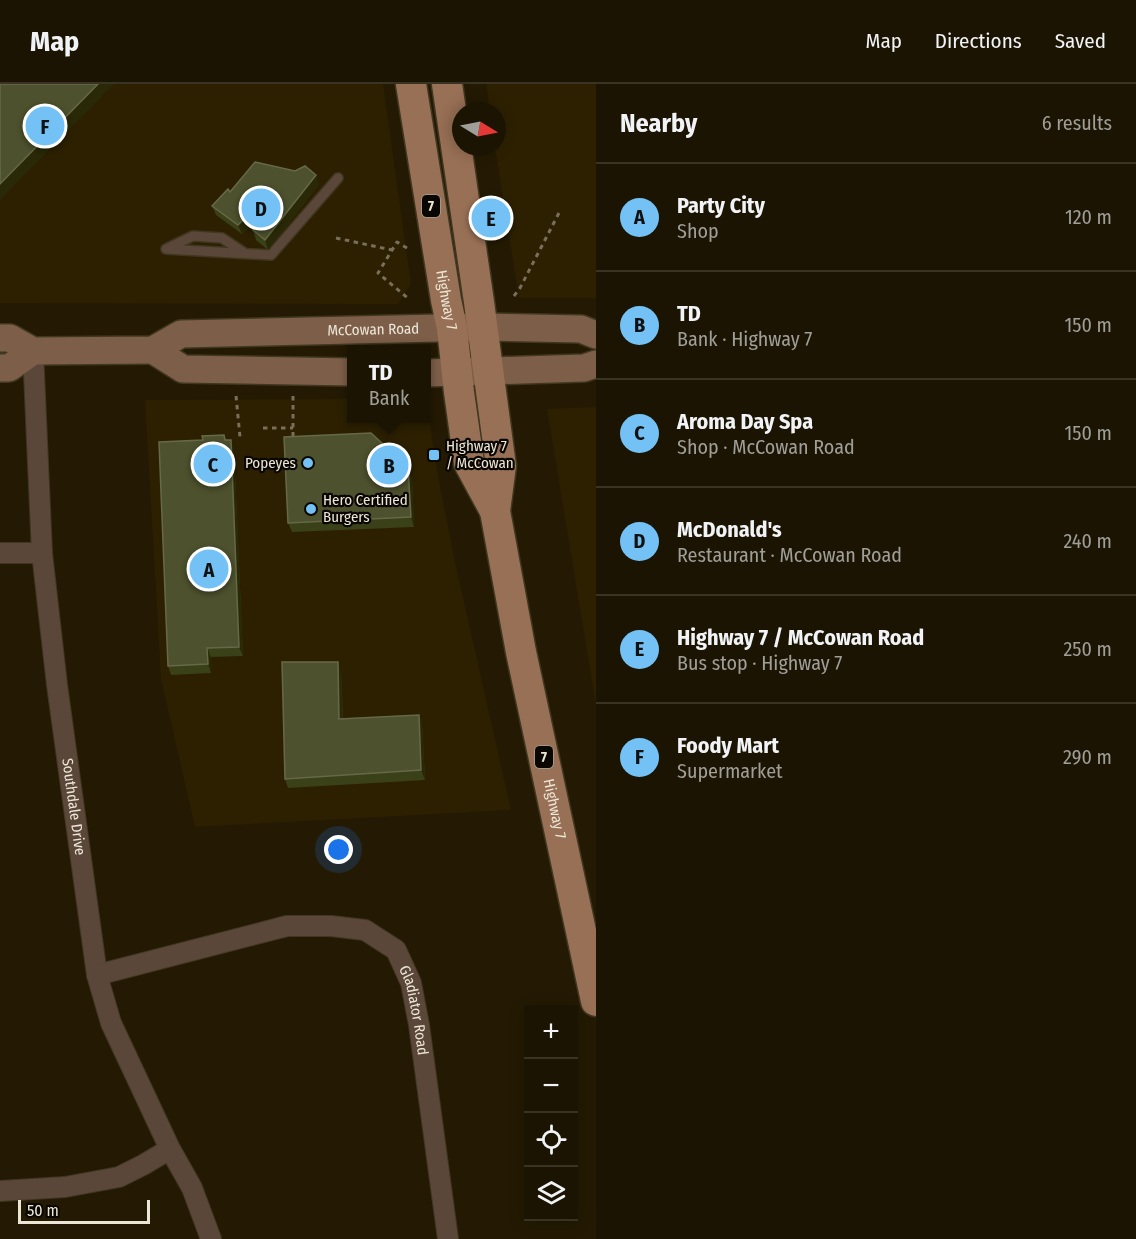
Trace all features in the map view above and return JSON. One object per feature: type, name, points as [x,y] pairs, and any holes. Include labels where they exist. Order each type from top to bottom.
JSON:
[{"type":"main road","name":"Highway 7","points":[[411,84],[452,328],[469,464],[495,511]]},
{"type":"main road","name":"Highway 7","points":[[447,84],[501,466],[495,511],[521,652],[596,1001]]},
{"type":"main road","name":"McCowan Road","points":[[0,338],[10,338],[33,351],[153,350],[181,334],[482,327],[581,329],[596,334]]},
{"type":"main road","points":[[153,350],[183,369],[347,372]]},
{"type":"main road","points":[[0,368],[9,368],[33,351]]},
{"type":"main road","points":[[431,373],[584,368],[596,364]]},
{"type":"street","name":"Southdale Drive","points":[[33,351],[42,553],[57,686],[97,975],[111,1023],[170,1149],[192,1188],[211,1239]]},
{"type":"street","points":[[0,553],[42,553]]},
{"type":"street","name":"Gladiator Road","points":[[97,975],[287,926],[331,926],[365,930],[396,950],[411,983],[419,1025],[448,1239]]},
{"type":"street","points":[[0,1191],[65,1187],[119,1176],[170,1149]]},
{"type":"lane","points":[[244,253],[222,238],[193,236],[166,249],[271,255],[338,178]]},
{"type":"path","points":[[514,296],[560,211]]},
{"type":"path","points":[[336,238],[392,250]]},
{"type":"path","points":[[407,248],[397,242],[378,273],[410,300]]},
{"type":"path","points":[[236,396],[240,437]]},
{"type":"path","points":[[293,396],[293,443]]},
{"type":"path","points":[[263,428],[293,428]]},
{"type":"shaded area","points":[[0,84],[383,84],[411,284],[398,304],[0,303]]},
{"type":"shaded area","points":[[486,84],[596,84],[596,298],[519,298],[496,156],[506,156],[506,102],[489,102]]},
{"type":"shaded area","points":[[347,399],[347,423],[429,423],[455,562],[511,810],[195,827],[161,679],[145,400]]},
{"type":"shaded area","points":[[596,407],[596,705],[547,409]]},
{"type":"building","points":[[0,84],[98,84],[0,184]]},
{"type":"building","points":[[255,162],[295,171],[305,166],[316,175],[265,240],[253,230],[256,227],[246,217],[238,225],[212,206],[228,189],[230,192]]},
{"type":"building","points":[[371,433],[408,467],[411,517],[288,523],[284,437]]},
{"type":"building","points":[[224,435],[225,440],[231,440],[239,647],[207,648],[208,664],[168,666],[159,442],[203,440],[202,436]]},
{"type":"building","points":[[282,662],[338,662],[339,719],[419,715],[421,770],[285,779]]},
{"type":"place","name":"Foody Mart","points":[[45,126]]},
{"type":"place","name":"McDonald's","points":[[261,208]]},
{"type":"place","name":"Highway 7 / McCowan Road","points":[[491,218]]},
{"type":"place","name":"Highway 7 / McCowan","points":[[434,455]]},
{"type":"place","name":"Popeyes","points":[[308,463]]},
{"type":"place","name":"Aroma Day Spa","points":[[213,464]]},
{"type":"place","name":"TD","points":[[389,465]]},
{"type":"place","name":"Hero Certified Burgers","points":[[311,509]]},
{"type":"place","name":"Party City","points":[[209,569]]}]
